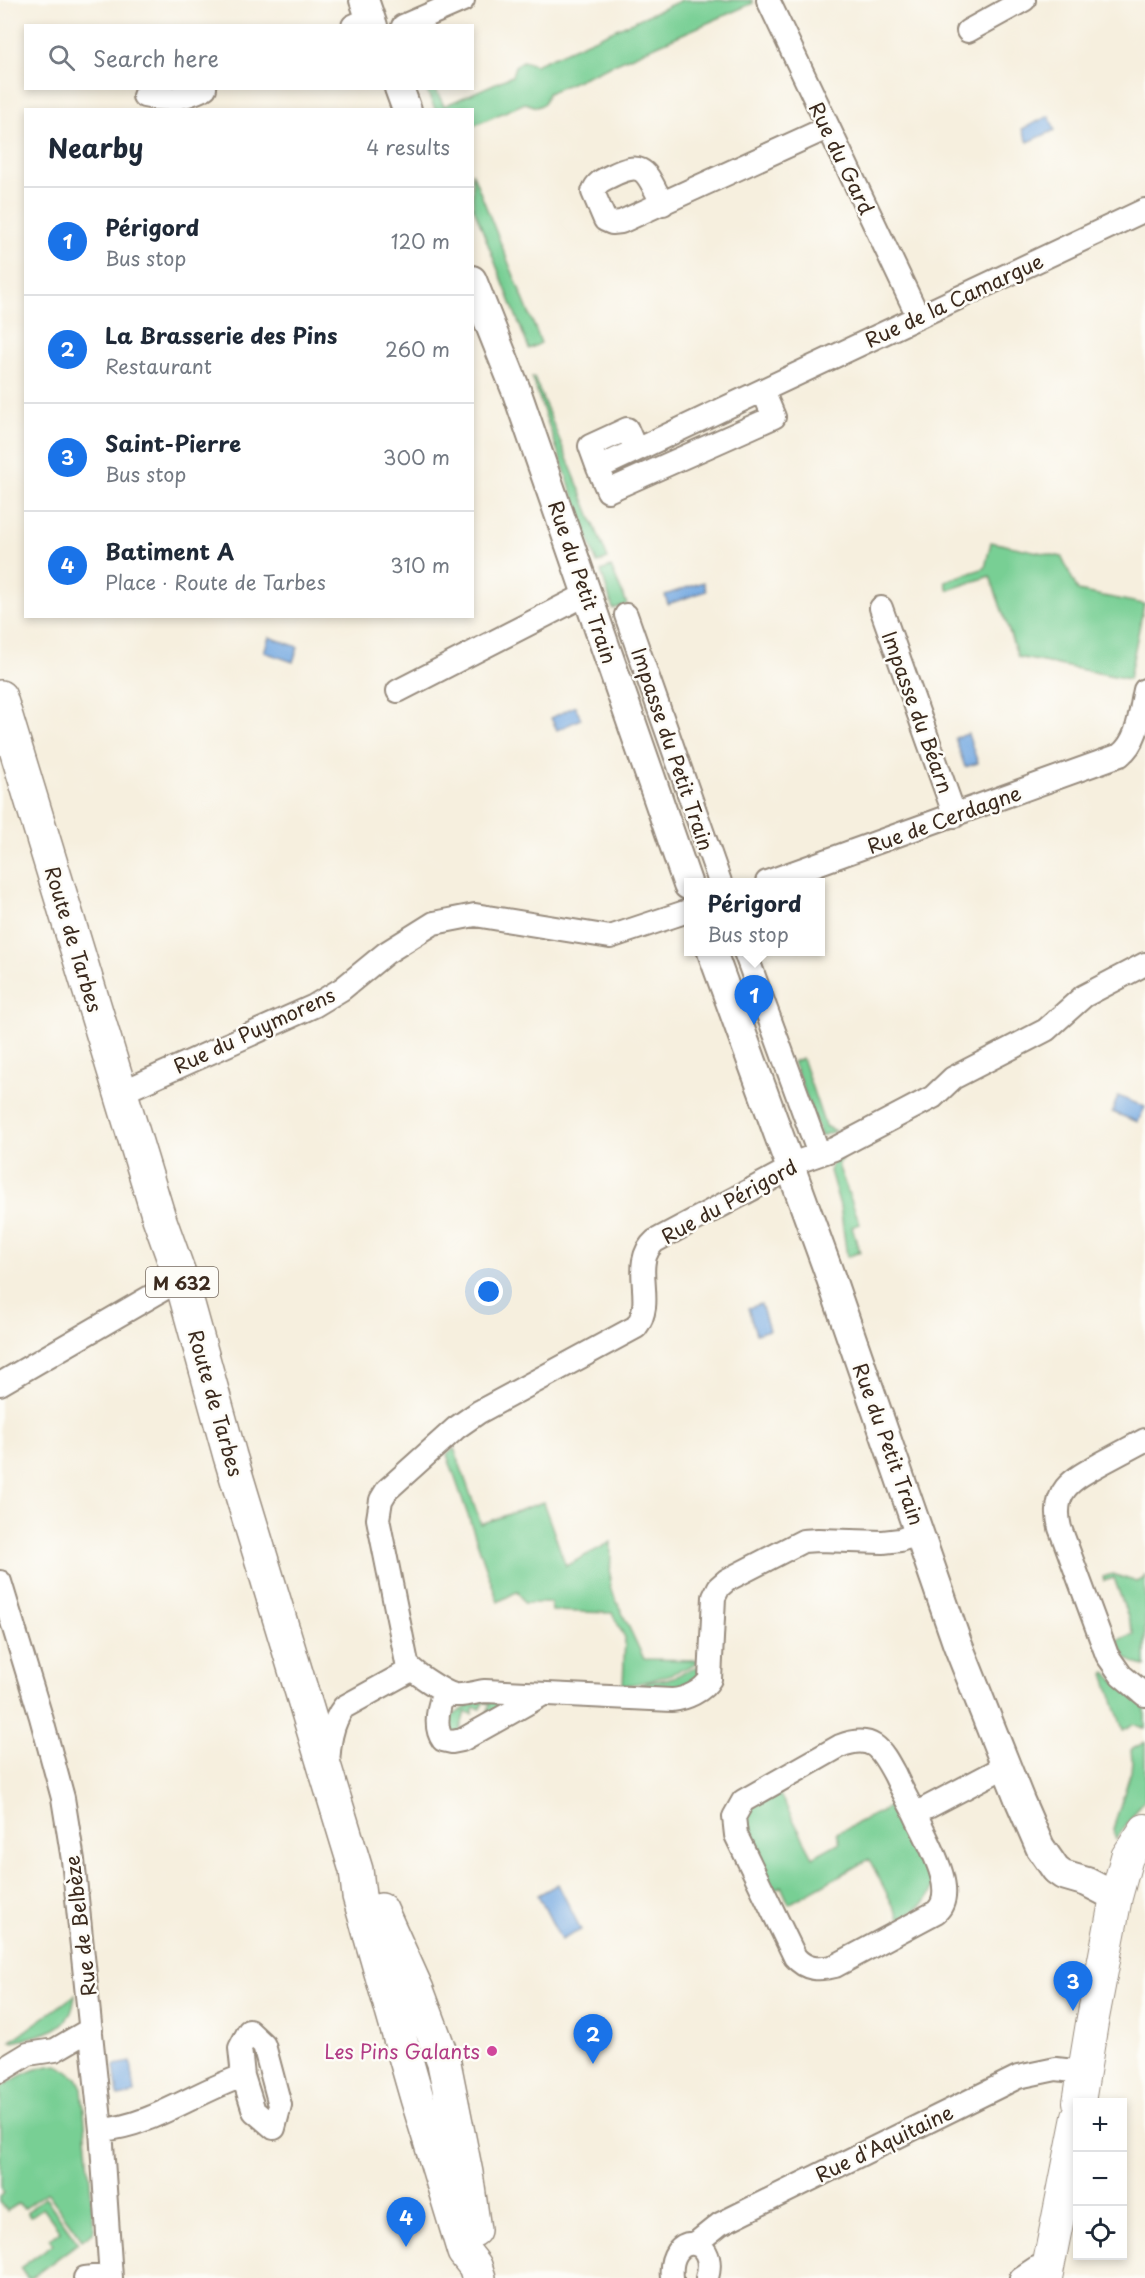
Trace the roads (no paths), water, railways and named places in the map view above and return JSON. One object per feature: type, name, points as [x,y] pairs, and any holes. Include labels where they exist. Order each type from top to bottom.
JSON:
[{"type":"main road","name":"Route de Tarbes","points":[[0,697],[159,1218],[182,1279],[230,1456],[356,1870],[359,1896],[417,2098],[464,2252],[477,2272]]},
{"type":"main road","points":[[1080,2098],[1116,1897],[1127,1857],[1145,1830]]},
{"type":"main road","points":[[1116,1897],[1145,1860]]},
{"type":"main road","name":"Route de Tarbes","points":[[356,1870],[379,1907],[417,1990],[444,2063],[466,2172],[477,2272]]},
{"type":"main road","points":[[404,2048],[435,2038]]},
{"type":"main road","points":[[417,2098],[449,2089]]},
{"type":"main road","points":[[1039,2276],[1073,2134]]},
{"type":"street","points":[[408,24],[463,0]]},
{"type":"street","name":"Rue du Gard","points":[[768,0],[918,316]]},
{"type":"street","points":[[968,31],[1024,0]]},
{"type":"street","points":[[144,96],[184,98],[201,90]]},
{"type":"street","points":[[400,90],[406,108]]},
{"type":"street","points":[[663,204],[827,128]]},
{"type":"street","name":"Rue de la Camargue","points":[[763,391],[774,417],[608,491],[598,468],[1145,210]]},
{"type":"street","name":"Rue du Petit Train","points":[[474,285],[516,390],[686,878]]},
{"type":"street","points":[[398,691],[588,594]]},
{"type":"street","name":"Impasse du Béarn","points":[[881,608],[955,816]]},
{"type":"street","name":"Impasse du Petit Train","points":[[626,615],[719,878]]},
{"type":"street","points":[[1120,754],[1131,743],[1136,732],[1145,690]]},
{"type":"street","name":"Rue de Cerdagne","points":[[778,878],[955,816],[1120,754],[1145,747]]},
{"type":"street","name":"Rue du Puymorens","points":[[120,1093],[314,1006],[342,989],[410,937],[434,923],[475,915],[610,937],[684,912]]},
{"type":"street","name":"Rue du Petit Train","points":[[714,956],[920,1533],[957,1643],[1040,1846],[1056,1870],[1064,1875],[1088,1882],[1116,1897]]},
{"type":"street","points":[[747,956],[819,1154]]},
{"type":"street","name":"Rue du Périgord","points":[[411,1670],[405,1657],[378,1519],[381,1500],[385,1493],[456,1428],[479,1412],[636,1327],[644,1310],[644,1262],[652,1244],[797,1162],[819,1154],[933,1097],[953,1078],[1046,1030],[1084,996],[1145,963]]},
{"type":"street","points":[[0,1384],[182,1279]]},
{"type":"street","points":[[1145,1440],[1075,1478],[1061,1494],[1058,1507],[1060,1528],[1103,1647],[1115,1668],[1145,1695]]},
{"type":"street","points":[[327,1776],[330,1745],[339,1712],[349,1703],[411,1670],[444,1692],[461,1695],[485,1691],[672,1701],[688,1697],[704,1688],[710,1679],[714,1597],[719,1587],[727,1580],[803,1541],[883,1542],[900,1540],[920,1533]]},
{"type":"street","name":"Rue de Belbèze","points":[[0,1582],[63,1798],[73,1860],[101,2130],[110,2276]]},
{"type":"street","points":[[444,1692],[439,1709],[439,1732],[443,1740],[454,1742],[462,1740],[542,1695]]},
{"type":"street","points":[[860,1741],[871,1743],[883,1753],[915,1814],[942,1875],[946,1893],[943,1905],[936,1912],[835,1966],[818,1969],[803,1965],[795,1957],[736,1835],[734,1817],[739,1806],[747,1797],[840,1746],[860,1741]]},
{"type":"street","points":[[915,1814],[1006,1766]]},
{"type":"street","points":[[0,2071],[28,2054],[55,2050],[91,2029]]},
{"type":"street","points":[[55,2050],[85,2065],[94,2063]]},
{"type":"street","name":"Rue d'Aquitaine","points":[[672,2278],[676,2252],[686,2244],[695,2244],[720,2224],[1018,2077],[1056,2069],[1083,2072]]},
{"type":"street","points":[[101,2130],[139,2123],[216,2085],[243,2076]]},
{"type":"street","points":[[695,2244],[707,2253],[710,2263],[707,2278]]},
{"type":"street","points":[[85,2278],[110,2276]]},
{"type":"water","points":[[1049,116],[1055,130],[1028,142],[1022,129]]},
{"type":"water","points":[[703,582],[706,591],[668,604],[665,595]]},
{"type":"water","points":[[269,637],[298,647],[293,662],[264,652]]},
{"type":"water","points":[[575,706],[581,719],[557,730],[551,718]]},
{"type":"water","points":[[968,734],[978,763],[965,767],[955,738]]},
{"type":"water","points":[[1118,1096],[1145,1107],[1138,1122],[1112,1112]]},
{"type":"water","points":[[761,1304],[769,1330],[756,1334],[748,1308]]},
{"type":"water","points":[[558,1884],[581,1930],[561,1940],[538,1895]]},
{"type":"water","points":[[131,2062],[135,2093],[118,2096],[114,2065]]},
{"type":"place","name":"Périgord","points":[[754,1025]]},
{"type":"place","name":"Saint-Pierre","points":[[1073,2011]]},
{"type":"place","name":"Les Pins Galants","points":[[492,2051]]},
{"type":"place","name":"La Brasserie des Pins","points":[[593,2064]]},
{"type":"place","name":"Batiment A","points":[[406,2247]]}]
